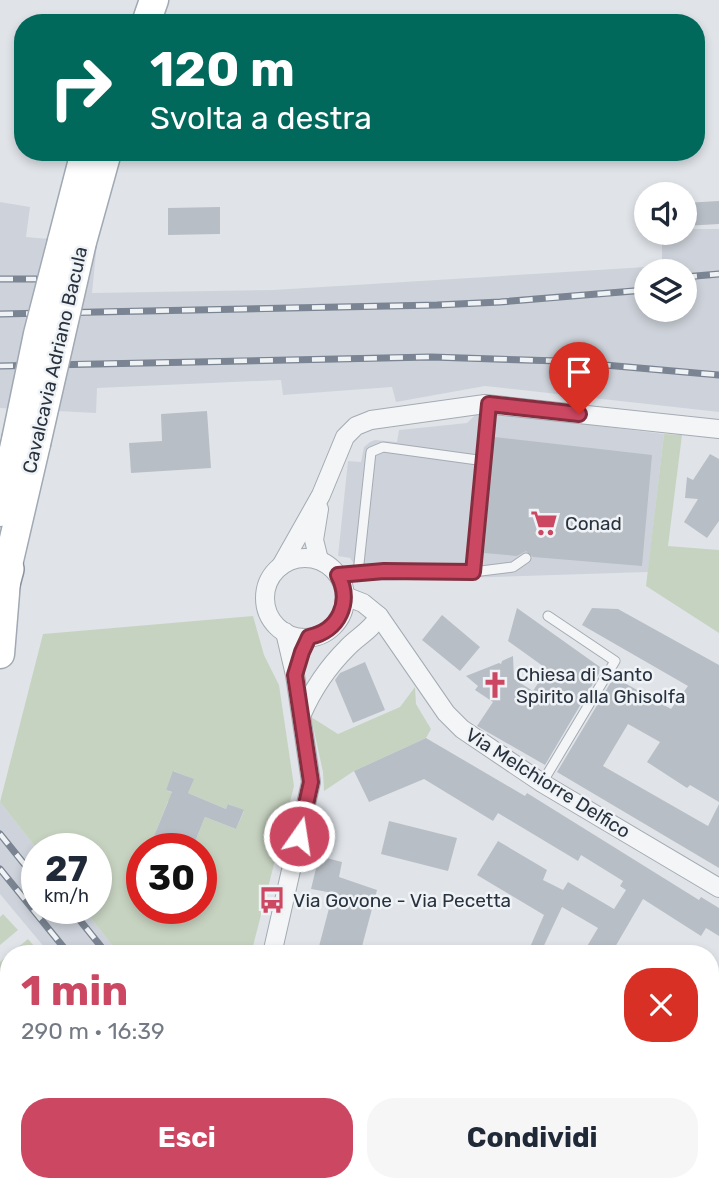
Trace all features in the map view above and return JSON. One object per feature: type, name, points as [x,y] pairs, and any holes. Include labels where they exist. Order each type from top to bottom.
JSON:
[{"type":"main road","name":"Cavalcavia Adriano Bacula","points":[[0,654],[4,582],[26,442],[72,242],[84,161]]},
{"type":"main road","name":"Cavalcavia Adriano Bacula","points":[[72,242],[104,161]]},
{"type":"main road","name":"Cavalcavia Adriano Bacula","points":[[0,512],[26,442]]},
{"type":"street","points":[[281,566],[299,558],[319,560],[338,575],[345,596],[342,611],[335,624],[323,633],[309,637],[285,632],[271,619],[265,600],[268,581],[281,566],[321,495],[348,432],[371,420],[489,404],[719,429]]},
{"type":"street","points":[[319,560],[314,540],[321,495]]},
{"type":"street","name":"Via Melchiorre Delfico","points":[[345,596],[363,603],[379,617],[453,722],[542,783],[719,888]]},
{"type":"street","points":[[301,714],[323,674],[379,617]]},
{"type":"street","points":[[274,945],[311,782],[295,675],[285,632]]},
{"type":"street","points":[[295,675],[309,637]]},
{"type":"lane","points":[[473,572],[489,404]]},
{"type":"lane","points":[[358,573],[371,452],[383,447],[485,461]]},
{"type":"lane","points":[[338,575],[473,572],[513,567],[526,558]]},
{"type":"lane","points":[[542,783],[615,662],[548,616]]},
{"type":"shaded area","points":[[0,202],[30,207],[26,237],[97,243],[92,293],[273,290],[634,268],[634,322],[697,322],[697,259],[662,259],[662,245],[697,245],[697,229],[719,229],[719,412],[485,386],[396,402],[392,387],[283,395],[281,380],[97,388],[96,413],[0,408]]},
{"type":"shaded area","points":[[479,411],[664,434],[648,572],[366,581],[350,558],[338,556],[348,461],[361,462],[364,447],[375,440],[397,442],[399,430],[467,423]]},
{"type":"shaded area","points":[[0,802],[24,833],[21,833],[21,919],[0,894]]},
{"type":"shaded area","points":[[25,924],[96,924],[112,945],[42,945]]},
{"type":"green space","points":[[664,434],[682,435],[668,546],[719,550],[719,633],[646,586]]},
{"type":"green space","points":[[253,616],[264,655],[279,685],[294,786],[253,945],[112,945],[96,924],[112,924],[112,833],[24,833],[0,802],[43,634]]},
{"type":"green space","points":[[415,687],[416,704],[431,729],[426,738],[354,771],[324,791],[323,772],[311,717],[338,734],[400,707]]},
{"type":"green space","points":[[3,914],[18,930],[0,945],[0,917]]},
{"type":"green space","points":[[28,939],[33,945],[21,945]]},
{"type":"building","points":[[719,201],[719,224],[697,225],[697,202]]},
{"type":"building","points":[[220,207],[220,234],[168,235],[168,208]]},
{"type":"building","points":[[207,411],[211,468],[131,473],[129,443],[162,441],[161,414]]},
{"type":"building","name":"Conad","points":[[494,437],[652,455],[642,566],[533,557],[526,551],[517,556],[484,553]]},
{"type":"building","points":[[710,454],[719,459],[719,521],[707,538],[684,522],[698,499],[685,498],[687,477],[693,480]]},
{"type":"building","points":[[517,608],[601,670],[545,765],[477,726],[493,702],[475,690],[478,686],[466,676],[501,664],[513,656],[514,679],[533,691],[547,669],[508,641]]},
{"type":"building","points":[[592,608],[618,609],[719,665],[719,802],[690,785],[687,788],[647,762],[660,742],[628,724],[603,766],[708,826],[719,804],[719,868],[557,772],[614,677],[671,709],[688,686],[582,625]]},
{"type":"building","points":[[442,615],[480,647],[460,671],[422,640]]},
{"type":"building","points":[[365,662],[385,710],[353,723],[335,680],[340,673]]},
{"type":"building","points":[[426,738],[525,796],[527,793],[699,900],[701,897],[719,908],[719,936],[706,928],[701,936],[643,899],[616,945],[588,945],[598,928],[562,907],[544,945],[531,945],[544,915],[477,875],[498,841],[547,870],[543,880],[563,890],[568,882],[614,909],[626,890],[620,886],[623,881],[581,855],[578,861],[498,813],[493,821],[424,779],[369,802],[354,771]]},
{"type":"building","points":[[173,771],[194,779],[188,793],[226,809],[228,804],[244,810],[236,829],[205,817],[198,833],[155,833],[172,792],[166,790]]},
{"type":"building","points":[[389,821],[457,838],[448,871],[381,854]]},
{"type":"building","points":[[319,856],[342,862],[339,877],[377,890],[362,945],[319,945],[333,893],[311,889]]},
{"type":"railway","points":[[697,276],[719,274]]},
{"type":"railway","points":[[0,279],[36,279]]},
{"type":"railway","points":[[0,314],[437,305],[634,291]]},
{"type":"railway","points":[[0,366],[431,357],[559,361],[719,375]]},
{"type":"railway","points":[[0,834],[21,860]]},
{"type":"railway","points":[[0,869],[62,945]]},
{"type":"railway","points":[[83,924],[100,945]]},
{"type":"place","name":"Conad","points":[[544,523]]},
{"type":"place","name":"Chiesa di Santo Spirito alla Ghisolfa","points":[[495,685]]},
{"type":"place","name":"Via Govone - Via Pecetta","points":[[272,900]]},
{"type":"route","points":[[299,836],[311,782],[295,675],[309,637],[319,635],[335,624],[344,606],[345,596],[338,575],[384,571],[473,572],[489,404],[579,414]]}]
